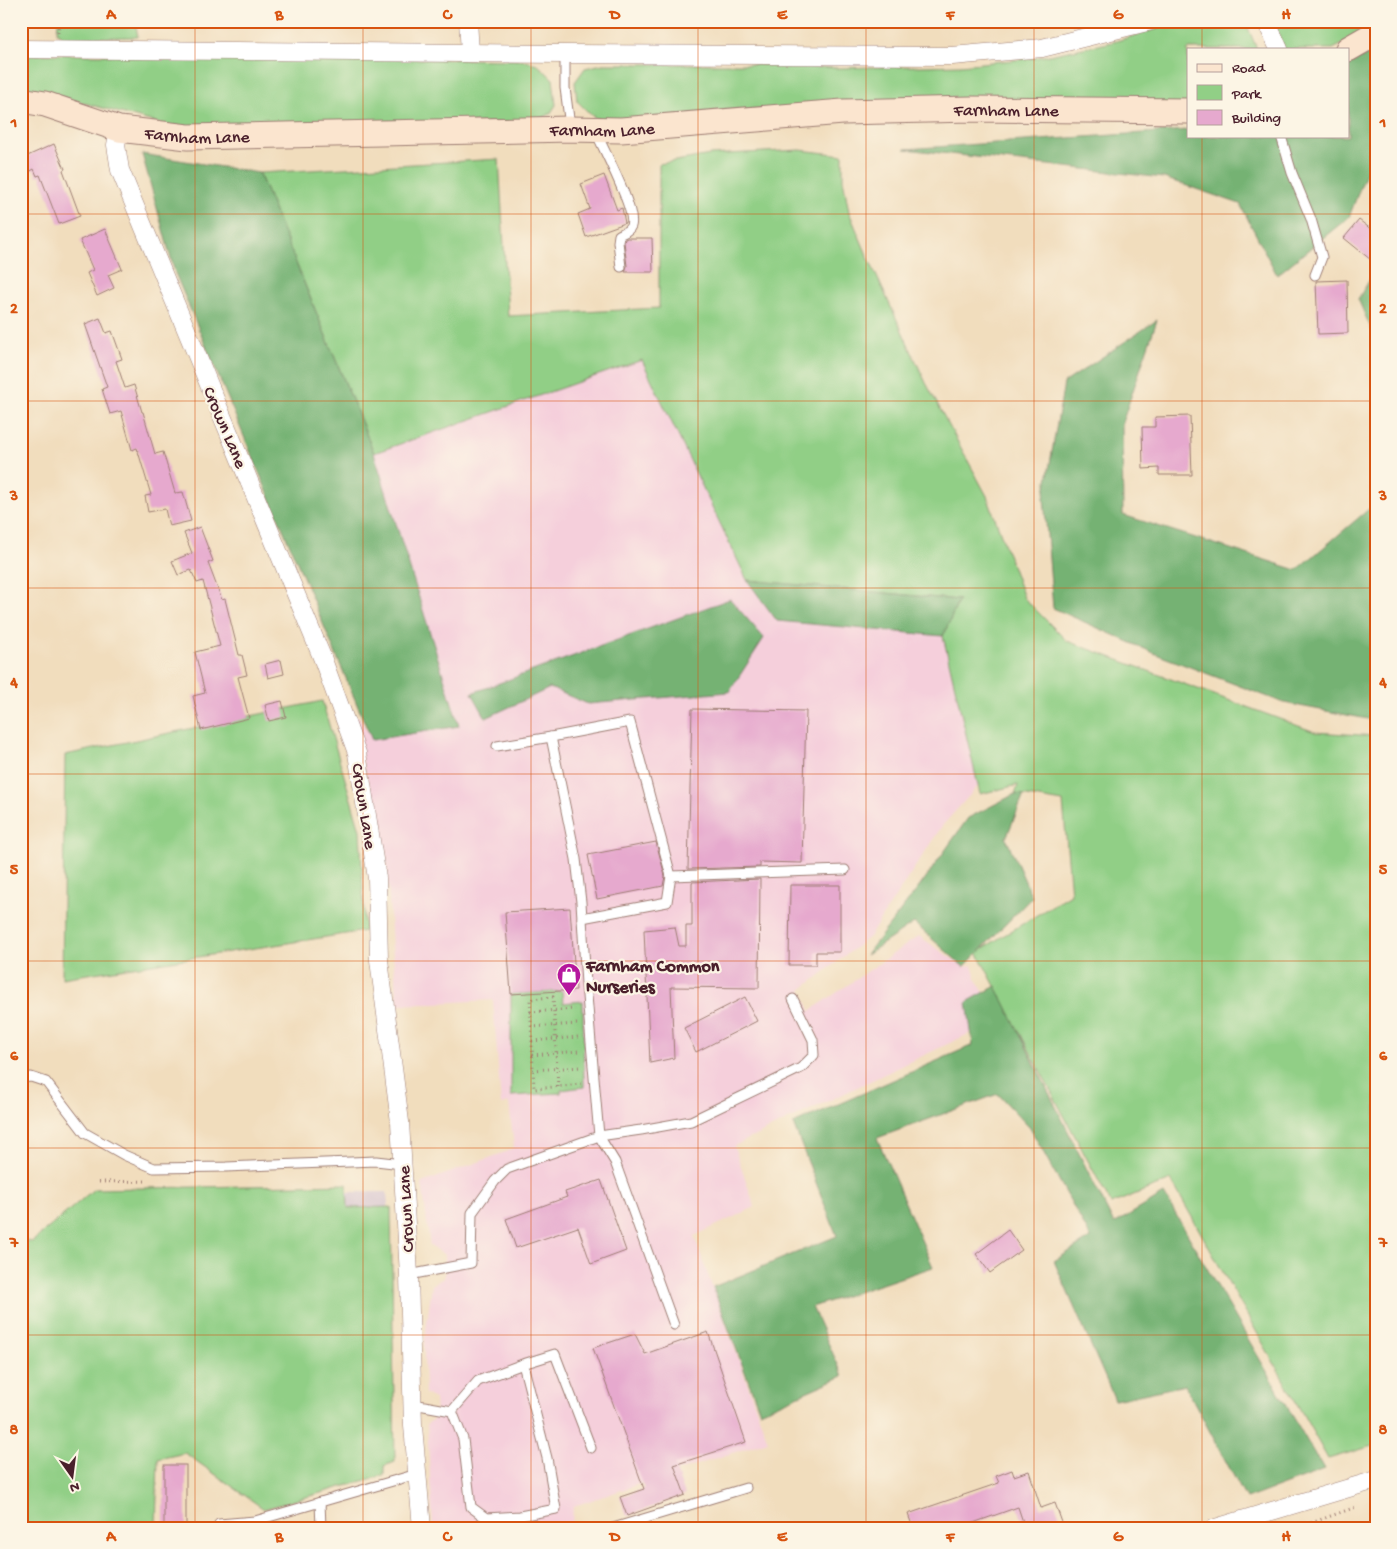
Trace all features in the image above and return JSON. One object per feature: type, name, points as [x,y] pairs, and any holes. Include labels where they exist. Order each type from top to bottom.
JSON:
[{"type":"street","points":[[468,21],[470,52]]},
{"type":"street","points":[[21,49],[952,56],[1042,48],[1151,21]]},
{"type":"street","points":[[1266,21],[1279,48]]},
{"type":"street","points":[[1350,48],[1376,33]]},
{"type":"street","name":"Farnham Lane","points":[[21,100],[45,104],[119,129],[188,137],[570,129],[621,130],[843,112],[971,109],[1187,111]]},
{"type":"street","name":"Crown Lane","points":[[119,129],[116,145],[120,170],[322,657],[357,753],[377,878],[379,960],[400,1122],[409,1275],[413,1426],[422,1528]]},
{"type":"street","points":[[1215,1528],[1376,1480]]},
{"type":"lane","points":[[565,54],[565,88],[570,129]]},
{"type":"lane","points":[[594,129],[616,174],[631,215],[632,224],[629,230],[619,235],[621,267]]},
{"type":"lane","points":[[1281,138],[1311,219],[1322,256],[1315,275]]},
{"type":"lane","points":[[497,746],[630,722],[671,876],[667,902],[582,918]]},
{"type":"lane","points":[[551,737],[576,859],[599,1136],[615,1162],[674,1325]]},
{"type":"lane","points":[[671,876],[845,870]]},
{"type":"lane","points":[[409,1275],[470,1263],[472,1213],[495,1181],[507,1169],[599,1136],[691,1121],[801,1068],[814,1055],[813,1040],[792,998]]},
{"type":"lane","points":[[21,1078],[31,1077],[46,1082],[85,1133],[124,1155],[154,1168],[376,1161],[402,1164]]},
{"type":"lane","points":[[452,1411],[478,1381],[555,1354],[591,1448]]},
{"type":"lane","points":[[452,1411],[463,1439],[471,1507],[486,1518],[520,1516],[556,1509],[547,1458],[523,1364]]},
{"type":"lane","points":[[413,1404],[452,1411]]},
{"type":"lane","points":[[219,1528],[219,1524],[255,1520],[417,1474]]},
{"type":"lane","points":[[613,1528],[746,1488]]},
{"type":"lane","points":[[320,1502],[321,1528]]},
{"type":"path","points":[[558,1087],[553,997],[530,1000],[534,1089],[558,1087],[594,1083]]},
{"type":"path","points":[[530,1012],[577,1008]]},
{"type":"path","points":[[531,1027],[578,1024]]},
{"type":"path","points":[[532,1040],[579,1037]]},
{"type":"path","points":[[532,1055],[580,1051]]},
{"type":"path","points":[[533,1070],[581,1067]]},
{"type":"path","points":[[1297,1528],[1357,1506]]},
{"type":"shaded area","points":[[642,360],[747,580],[777,621],[943,636],[978,786],[942,826],[869,937],[801,990],[810,1011],[919,936],[964,967],[972,965],[977,981],[1000,1019],[734,1146],[755,1207],[694,1236],[768,1441],[573,1507],[572,1528],[433,1528],[427,1424],[436,1417],[435,1399],[425,1394],[424,1346],[432,1285],[445,1277],[445,1255],[430,1246],[422,1183],[508,1151],[514,1147],[509,1103],[501,1105],[493,1000],[398,1005],[386,854],[351,719],[359,717],[372,740],[459,726],[374,453]]},
{"type":"shaded area","points":[[347,1192],[387,1192],[388,1207],[348,1208]]},
{"type":"green space","points":[[58,21],[135,21],[138,37],[64,38],[57,32]]},
{"type":"green space","points":[[1184,21],[1245,21],[1257,48],[1187,48],[1187,106],[608,125],[591,115],[577,101],[575,82],[585,68],[603,64],[744,64],[839,68],[960,65],[1034,58],[1113,42]]},
{"type":"green space","points":[[1273,21],[1376,21],[1376,27],[1335,48],[1284,48]]},
{"type":"green space","points":[[1376,50],[1376,159],[1371,160],[1349,217],[1277,275],[1240,204],[1164,178],[905,149],[1187,130],[1187,138],[1350,138],[1350,64]]},
{"type":"green space","points":[[21,54],[522,60],[537,64],[553,79],[556,105],[550,114],[534,122],[195,127],[165,125],[21,86]]},
{"type":"green space","points":[[800,150],[843,155],[843,179],[849,212],[926,383],[987,496],[1024,598],[1067,641],[1315,732],[1376,736],[1376,1445],[1328,1459],[1171,1180],[1111,1204],[977,952],[1071,894],[1063,802],[1015,794],[1018,785],[980,794],[943,636],[959,600],[747,580],[642,360],[374,453],[259,173],[499,159],[508,316],[659,308],[659,164],[710,155]]},
{"type":"green space","points":[[142,154],[259,173],[374,453],[459,726],[372,740],[175,273]]},
{"type":"green space","points":[[1376,269],[1376,340],[1358,299]]},
{"type":"green space","points":[[1157,320],[1122,423],[1123,515],[1297,570],[1376,503],[1376,718],[1373,720],[1284,703],[1156,654],[1053,608],[1044,498],[1064,383]]},
{"type":"green space","points":[[747,580],[959,600],[943,636],[777,621]]},
{"type":"green space","points":[[730,599],[764,638],[729,692],[588,704],[550,688],[486,718],[472,693]]},
{"type":"green space","points":[[322,701],[360,830],[365,931],[62,978],[65,755]]},
{"type":"green space","points":[[1015,794],[1024,795],[1006,838],[1032,897],[964,967],[914,923],[866,955],[920,886],[968,818]]},
{"type":"green space","points":[[996,986],[1114,1224],[1164,1194],[1324,1470],[1246,1499],[1185,1385],[1115,1400],[1054,1261],[1091,1238],[1030,1128],[998,1094],[877,1138],[933,1267],[812,1307],[843,1376],[760,1412],[713,1287],[837,1236],[793,1124],[973,1045],[967,1002]]},
{"type":"green space","points":[[562,991],[563,1003],[583,1001],[584,1087],[561,1090],[561,1093],[511,1096],[511,994]]},
{"type":"green space","points":[[347,1184],[348,1208],[391,1207],[395,1462],[384,1466],[384,1475],[264,1509],[185,1453],[158,1459],[156,1528],[21,1528],[21,1240],[32,1242],[94,1189]]},
{"type":"building","points":[[54,144],[65,169],[63,170],[80,216],[59,224],[40,175],[37,176],[34,169],[29,172],[23,158]]},
{"type":"building","points":[[604,175],[617,210],[622,208],[625,223],[586,237],[578,214],[590,209],[581,184]]},
{"type":"building","points":[[1359,220],[1376,233],[1376,264],[1344,238]]},
{"type":"building","points":[[105,229],[122,269],[108,275],[114,288],[97,296],[87,273],[93,270],[80,240]]},
{"type":"building","points":[[627,238],[652,238],[653,272],[625,272],[627,266],[624,242]]},
{"type":"building","points":[[1347,280],[1348,333],[1318,334],[1316,281]]},
{"type":"building","points":[[100,318],[106,333],[112,331],[122,359],[116,361],[125,388],[134,385],[155,454],[163,452],[175,493],[183,492],[191,521],[169,526],[165,509],[148,512],[145,496],[151,495],[137,448],[132,450],[121,411],[110,414],[102,389],[107,387],[85,324]]},
{"type":"building","points":[[1190,416],[1192,475],[1159,475],[1159,468],[1143,469],[1142,427],[1155,427],[1155,417]]},
{"type":"building","points":[[200,527],[213,561],[208,563],[222,600],[225,599],[239,655],[242,655],[247,675],[238,677],[249,718],[201,730],[193,696],[205,693],[195,652],[220,646],[203,581],[197,583],[191,570],[178,575],[172,561],[192,553],[184,533]]},
{"type":"building","points":[[281,660],[284,674],[268,678],[265,664]]},
{"type":"building","points":[[282,701],[286,717],[269,721],[265,705]]},
{"type":"building","points":[[692,709],[806,711],[802,863],[760,862],[760,867],[688,869]]},
{"type":"building","points":[[656,842],[665,876],[663,886],[597,899],[588,855]]},
{"type":"building","points":[[760,879],[759,988],[671,987],[674,1058],[650,1063],[644,930],[675,927],[679,946],[686,946],[686,926],[692,926],[692,882]]},
{"type":"building","points":[[790,885],[840,885],[840,952],[816,952],[816,965],[789,965]]},
{"type":"building","points":[[570,908],[576,990],[511,994],[505,912]]},
{"type":"building","points":[[745,997],[757,1021],[696,1052],[684,1028]]},
{"type":"building","points":[[601,1180],[626,1251],[591,1264],[578,1227],[516,1248],[506,1219],[567,1197],[565,1192]]},
{"type":"building","points":[[1008,1230],[1022,1250],[990,1273],[976,1254]]},
{"type":"building","points":[[708,1332],[746,1442],[674,1465],[685,1495],[627,1516],[620,1497],[644,1489],[593,1348],[635,1334],[645,1354]]},
{"type":"building","points":[[164,1465],[186,1465],[186,1528],[164,1528]]},
{"type":"building","points":[[1012,1470],[1014,1476],[1029,1471],[1041,1508],[1055,1503],[1064,1528],[1025,1528],[1018,1507],[959,1528],[913,1528],[908,1514],[999,1483],[996,1476]]},
{"type":"place","name":"Farnham Common Nurseries","points":[[569,996]]}]
